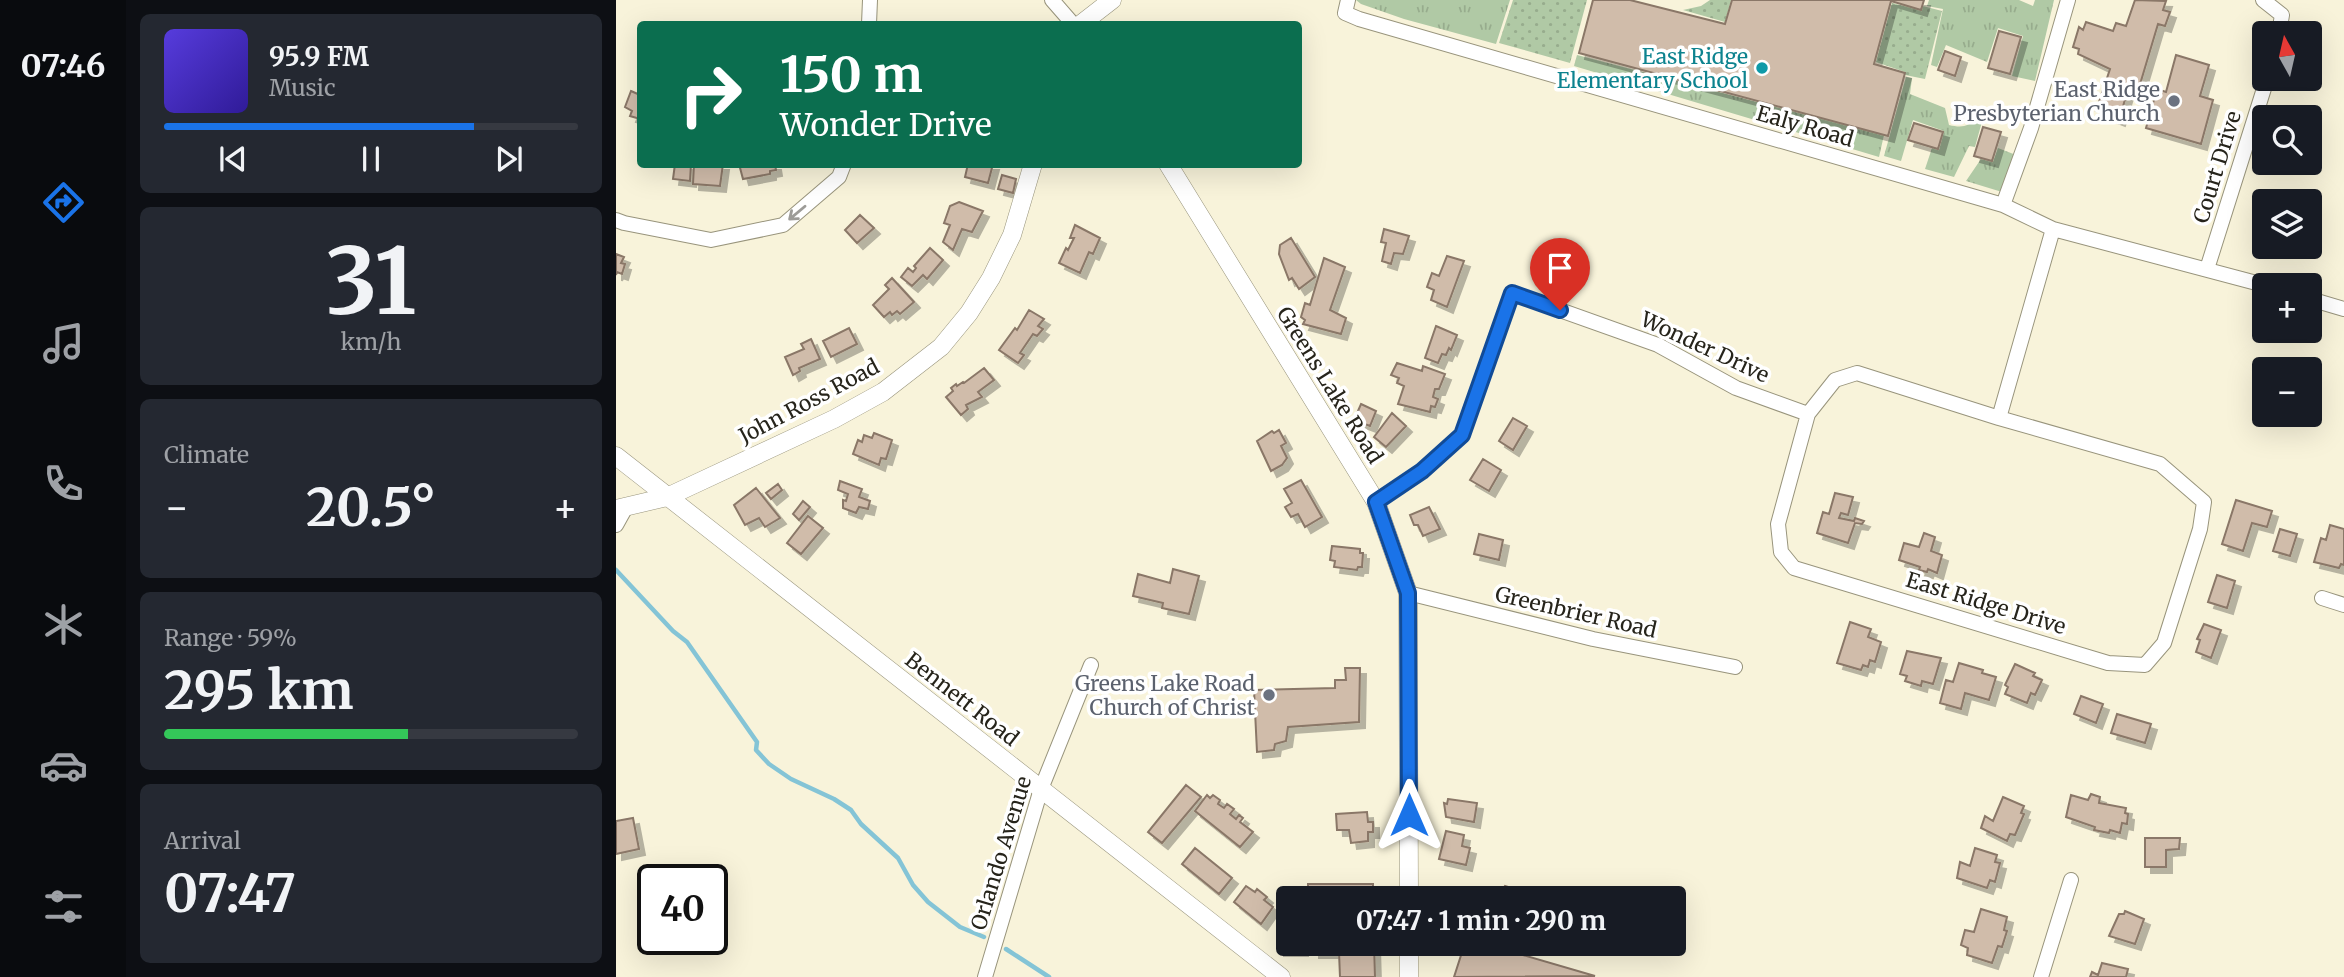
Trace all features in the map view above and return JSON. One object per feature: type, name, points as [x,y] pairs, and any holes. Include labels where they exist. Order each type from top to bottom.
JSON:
[{"type":"street","points":[[869,21],[870,0]]},
{"type":"street","points":[[1052,0],[1070,21]]},
{"type":"street","points":[[1085,21],[1112,0]]},
{"type":"street","name":"Ealy Road","points":[[1348,0],[1345,13],[1359,19],[2003,205],[2053,229],[2252,282]]},
{"type":"street","points":[[2003,205],[2031,128],[2067,0]]},
{"type":"street","points":[[2263,0],[2282,15],[2281,21]]},
{"type":"street","name":"Court Drive","points":[[2207,269],[2263,91]]},
{"type":"street","points":[[616,219],[624,223],[711,240],[783,225],[839,177],[842,168]]},
{"type":"street","name":"John Ross Road","points":[[621,508],[667,496],[834,419],[883,392],[941,347],[969,313],[991,278],[1012,235],[1032,168]]},
{"type":"street","name":"Greens Lake Road","points":[[1170,168],[1376,502],[1408,593],[1409,886]]},
{"type":"street","points":[[1999,418],[2053,229]]},
{"type":"street","name":"Wonder Drive","points":[[1376,502],[1422,471],[1462,435],[1512,293],[1658,345],[1736,388],[1808,414]]},
{"type":"street","points":[[2322,303],[2344,309]]},
{"type":"street","name":"East Ridge Drive","points":[[1857,373],[1999,418],[2160,464],[2204,502],[2200,529],[2164,643],[2145,665],[2108,663],[1794,568],[1781,552],[1778,524],[1808,414],[1835,380],[1857,373]]},
{"type":"street","name":"Bennett Road","points":[[616,456],[1281,977]]},
{"type":"street","points":[[616,524],[621,508]]},
{"type":"street","name":"Greenbrier Road","points":[[1408,593],[1593,639],[1735,667]]},
{"type":"street","points":[[2322,598],[2344,605]]},
{"type":"street","name":"Orlando Avenue","points":[[985,977],[1041,789],[1091,666]]},
{"type":"street","points":[[2041,977],[2071,880]]},
{"type":"street","points":[[1409,956],[1409,977]]},
{"type":"green space","points":[[1356,0],[1510,0],[1496,44],[1404,19]]},
{"type":"green space","points":[[1513,0],[1587,0],[1570,63],[1499,43]]},
{"type":"green space","points":[[1710,0],[1731,0],[1725,22],[1683,10],[1701,6]]},
{"type":"green space","points":[[1929,0],[2019,0],[2033,6],[2035,0],[2054,0],[2035,81],[2012,76],[2023,36],[1998,28],[1987,62],[1946,45],[1937,67],[1931,65],[1943,9],[1927,6]]},
{"type":"green space","points":[[1892,3],[1921,10],[1923,6],[1942,11],[1925,79],[1905,75],[1905,72],[1876,62]]},
{"type":"green space","points":[[1577,55],[1884,135],[1879,157],[1574,66]]},
{"type":"green space","points":[[1906,77],[1912,78],[1910,94],[1945,108],[1949,125],[1965,126],[1978,117],[1983,118],[1975,147],[1969,146],[1954,177],[1925,169],[1932,148],[1939,150],[1944,131],[1913,120],[1901,161],[1884,156]]},
{"type":"green space","points":[[1998,148],[2016,155],[2002,192],[1966,181],[1981,159],[1993,162]]},
{"type":"building","name":"East Ridge Elementary School","points":[[1593,0],[1630,0],[1725,24],[1732,0],[1924,0],[1921,10],[1891,1],[1874,64],[1905,73],[1888,136],[1579,53]]},
{"type":"building","points":[[2135,0],[2166,1],[2163,10],[2170,12],[2165,26],[2158,24],[2138,91],[2129,86],[2119,120],[2096,111],[2110,69],[2078,54],[2079,49],[2073,47],[2079,27],[2083,30],[2086,22],[2113,31],[2116,23],[2126,26]]},
{"type":"building","points":[[1999,31],[2021,37],[2010,74],[1988,68]]},
{"type":"building","points":[[1945,51],[1961,57],[1955,76],[1938,70]]},
{"type":"building","points":[[2176,55],[2209,65],[2200,96],[2213,100],[2201,144],[2146,128],[2157,89],[2166,92]]},
{"type":"building","points":[[631,91],[637,94],[637,118],[630,116],[632,111],[625,107]]},
{"type":"building","points":[[1914,123],[1943,132],[1938,149],[1908,140]]},
{"type":"building","points":[[1983,127],[2001,132],[1992,161],[1974,156]]},
{"type":"building","points":[[674,168],[691,168],[690,181],[673,179]]},
{"type":"building","points":[[694,168],[722,168],[720,186],[693,184]]},
{"type":"building","points":[[740,168],[776,168],[770,174],[743,179]]},
{"type":"building","points":[[967,168],[992,168],[988,183],[965,177]]},
{"type":"building","points":[[1002,175],[1016,179],[1013,193],[998,189]]},
{"type":"building","points":[[959,202],[983,211],[972,232],[962,229],[953,250],[943,242],[950,225],[944,223],[950,206]]},
{"type":"building","points":[[860,215],[874,228],[857,243],[845,230]]},
{"type":"building","points":[[1075,225],[1100,238],[1093,254],[1089,252],[1080,273],[1059,263],[1074,238],[1070,238]]},
{"type":"building","points":[[1384,229],[1409,236],[1403,254],[1394,253],[1391,264],[1382,261],[1386,243],[1381,242]]},
{"type":"building","points":[[1291,238],[1315,277],[1299,289],[1292,278],[1289,280],[1279,254],[1280,245]]},
{"type":"building","points":[[930,248],[943,260],[927,279],[923,275],[912,286],[901,277],[908,268],[913,272],[916,268],[914,266]]},
{"type":"building","points":[[616,254],[624,257],[621,263],[625,264],[622,274],[617,272],[616,275]]},
{"type":"building","points":[[1447,256],[1464,261],[1447,307],[1431,300],[1434,290],[1427,287],[1432,273],[1439,276]]},
{"type":"building","points":[[1324,258],[1345,267],[1330,310],[1346,318],[1341,334],[1303,324],[1305,320],[1301,317],[1305,303],[1310,305]]},
{"type":"building","points":[[892,278],[914,302],[900,314],[897,311],[892,315],[890,312],[884,317],[873,305],[889,289],[885,285]]},
{"type":"building","points":[[1029,310],[1044,319],[1038,326],[1043,329],[1037,336],[1033,334],[1020,353],[1024,355],[1018,363],[999,350],[1015,328],[1017,330]]},
{"type":"building","points":[[1436,326],[1457,335],[1451,350],[1449,348],[1446,355],[1442,354],[1438,363],[1425,358]]},
{"type":"building","points":[[849,328],[857,344],[831,357],[823,341]]},
{"type":"building","points":[[811,339],[820,359],[799,368],[800,371],[793,375],[785,357],[804,349],[801,344]]},
{"type":"building","points":[[1397,363],[1422,371],[1423,366],[1445,374],[1439,389],[1435,389],[1433,397],[1438,399],[1435,407],[1431,406],[1430,412],[1398,404],[1404,386],[1397,383],[1399,378],[1391,375]]},
{"type":"building","points":[[984,368],[994,380],[978,392],[982,397],[966,405],[968,409],[961,415],[946,397],[956,384],[957,386],[964,383]]},
{"type":"building","points":[[1361,404],[1376,411],[1370,426],[1354,420]]},
{"type":"building","points":[[1392,413],[1406,426],[1386,447],[1374,437]]},
{"type":"building","points":[[1513,418],[1527,426],[1513,450],[1499,441]]},
{"type":"building","points":[[1279,430],[1286,443],[1281,446],[1287,458],[1282,465],[1271,471],[1257,441],[1272,431],[1274,433]]},
{"type":"building","points":[[874,433],[892,440],[886,459],[881,458],[879,465],[853,454],[858,440],[862,442],[864,435],[872,438]]},
{"type":"building","points":[[1483,459],[1501,470],[1489,491],[1470,480]]},
{"type":"building","points":[[1301,480],[1322,517],[1305,527],[1298,514],[1291,517],[1285,507],[1292,503],[1284,489]]},
{"type":"building","points":[[840,481],[862,489],[859,497],[870,501],[868,509],[859,507],[856,513],[843,508],[843,500],[846,501],[848,494],[838,490]]},
{"type":"building","points":[[778,484],[782,490],[771,499],[766,493]]},
{"type":"building","points":[[756,488],[780,518],[765,527],[759,518],[745,525],[734,505]]},
{"type":"building","points":[[1835,493],[1853,497],[1848,515],[1841,513],[1839,518],[1864,521],[1862,524],[1855,523],[1848,543],[1817,533],[1823,512],[1829,514]]},
{"type":"building","points":[[2236,500],[2272,511],[2267,527],[2252,523],[2243,551],[2222,544]]},
{"type":"building","points":[[803,501],[810,507],[799,520],[793,514]]},
{"type":"building","points":[[1429,507],[1440,529],[1423,536],[1410,515]]},
{"type":"building","points":[[808,516],[823,528],[801,554],[787,543]]},
{"type":"building","points":[[2330,525],[2344,529],[2344,565],[2341,564],[2339,568],[2314,562],[2321,538],[2326,540]]},
{"type":"building","points":[[2280,529],[2297,534],[2290,556],[2273,551]]},
{"type":"building","points":[[1924,533],[1935,537],[1931,551],[1942,555],[1937,573],[1928,569],[1927,572],[1919,570],[1920,567],[1899,560],[1904,543],[1919,547]]},
{"type":"building","points":[[1479,534],[1503,540],[1499,560],[1474,554]]},
{"type":"building","points":[[1332,546],[1360,549],[1360,553],[1363,553],[1362,567],[1357,570],[1334,567],[1335,561],[1330,560]]},
{"type":"building","points":[[1173,569],[1199,576],[1189,614],[1162,608],[1163,603],[1133,596],[1138,574],[1170,583]]},
{"type":"building","points":[[2217,575],[2235,581],[2227,608],[2208,602]]},
{"type":"building","points":[[1850,622],[1871,629],[1868,637],[1881,642],[1875,662],[1870,660],[1868,667],[1863,665],[1861,670],[1837,663]]},
{"type":"building","points":[[2204,624],[2221,630],[2211,658],[2196,652],[2200,640],[2197,639]]},
{"type":"building","points":[[1907,651],[1941,658],[1933,684],[1922,681],[1921,686],[1905,681],[1907,676],[1900,674]]},
{"type":"building","points":[[1959,663],[1996,677],[1989,700],[1965,693],[1961,709],[1940,703],[1946,680],[1953,682]]},
{"type":"building","points":[[2015,664],[2035,673],[2033,676],[2042,680],[2035,695],[2031,693],[2027,703],[2005,694],[2008,687],[2005,685]]},
{"type":"building","points":[[1345,668],[1360,668],[1359,722],[1288,727],[1286,741],[1275,744],[1274,750],[1257,752],[1254,690],[1335,688],[1335,680],[1346,680]]},
{"type":"building","points":[[2081,696],[2103,704],[2096,723],[2074,714]]},
{"type":"building","points":[[2117,714],[2151,724],[2145,743],[2111,733]]},
{"type":"building","points":[[1186,785],[1201,797],[1162,843],[1148,832]]},
{"type":"building","points":[[2091,794],[2100,797],[2099,803],[2126,808],[2127,824],[2122,823],[2120,833],[2094,830],[2095,827],[2066,817],[2071,795],[2088,800]]},
{"type":"building","points":[[1207,795],[1210,798],[1213,795],[1220,800],[1218,804],[1224,808],[1227,804],[1234,809],[1230,814],[1236,819],[1239,815],[1243,818],[1240,822],[1253,832],[1240,847],[1195,811]]},
{"type":"building","points":[[2003,797],[2024,806],[2021,813],[2024,814],[2015,835],[2010,834],[2007,841],[1981,828],[1985,816],[1993,821]]},
{"type":"building","points":[[1448,799],[1477,803],[1474,822],[1446,817],[1444,803],[1447,804]]},
{"type":"building","points":[[1367,812],[1368,822],[1373,822],[1373,832],[1368,832],[1368,841],[1351,843],[1349,830],[1337,830],[1336,814]]},
{"type":"building","points":[[633,818],[639,849],[616,854],[616,821]]},
{"type":"building","points":[[1446,831],[1464,835],[1462,846],[1470,848],[1466,865],[1439,859]]},
{"type":"building","points":[[2145,838],[2180,838],[2179,849],[2166,850],[2166,867],[2145,867]]},
{"type":"building","points":[[1195,848],[1232,878],[1219,894],[1182,864]]},
{"type":"building","points":[[1975,848],[1997,855],[1995,862],[2000,863],[1995,882],[1990,880],[1987,888],[1957,878],[1960,862],[1970,866]]},
{"type":"building","points":[[1308,884],[1373,884],[1373,886]]},
{"type":"building","points":[[1246,886],[1255,892],[1257,889],[1267,897],[1264,900],[1273,907],[1261,924],[1234,902]]},
{"type":"building","points":[[1981,909],[2007,917],[2004,930],[2007,931],[2002,947],[1998,946],[1992,963],[1967,955],[1968,948],[1961,945],[1965,930],[1974,932]]},
{"type":"building","points":[[2125,911],[2144,919],[2135,944],[2109,936],[2119,914],[2124,914]]},
{"type":"building","points":[[1339,956],[1374,956],[1375,977],[1340,977]]},
{"type":"building","points":[[1461,956],[1527,956],[1595,976],[1454,977]]},
{"type":"building","points":[[2102,963],[2128,969],[2126,977],[2090,977],[2092,972],[2098,975]]},
{"type":"waterway","points":[[616,570],[673,631],[687,642],[757,742],[756,750],[769,764],[791,779],[851,810],[861,824],[898,858],[913,885],[928,902],[960,927],[984,937]]},
{"type":"waterway","points":[[1006,949],[1049,977]]},
{"type":"place","name":"East Ridge Elementary School","points":[[1762,68]]},
{"type":"place","name":"East Ridge Presbyterian Church","points":[[2174,101]]},
{"type":"place","name":"Greens Lake Road Church of Christ","points":[[1269,695]]},
{"type":"route","points":[[1409,815],[1408,593],[1376,502],[1422,471],[1462,435],[1512,293],[1560,310]]}]
